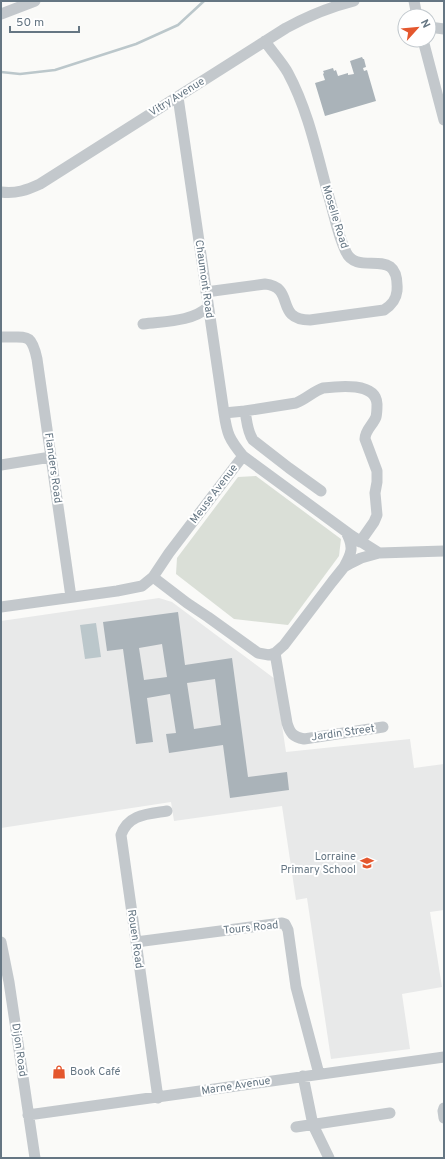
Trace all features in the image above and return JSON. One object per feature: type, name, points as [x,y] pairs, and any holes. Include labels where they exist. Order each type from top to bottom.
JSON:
[{"type":"street","points":[[1,14],[35,1]]},
{"type":"street","name":"Vitry Avenue","points":[[1,192],[15,193],[40,184],[302,19],[334,6],[354,1]]},
{"type":"street","name":"Moselle Road","points":[[206,292],[265,284],[270,285],[278,289],[282,294],[292,315],[295,318],[302,320],[384,310],[390,306],[396,297],[397,283],[393,270],[390,266],[381,263],[355,262],[347,256],[304,111],[288,73],[265,41]]},
{"type":"street","points":[[425,48],[444,120]]},
{"type":"street","name":"Chaumont Road","points":[[178,97],[226,427],[230,438],[243,456]]},
{"type":"street","points":[[143,324],[192,316],[203,312],[208,307]]},
{"type":"street","name":"Flanders Road","points":[[1,338],[24,337],[31,340],[38,359],[71,597]]},
{"type":"street","points":[[224,413],[296,403],[304,400],[318,390],[331,387],[358,387],[372,392],[375,395],[377,412],[365,435],[365,439],[377,472],[375,493],[377,515],[360,542]]},
{"type":"street","points":[[245,411],[248,428],[253,440],[321,491]]},
{"type":"street","name":"Meuse Avenue","points":[[1,607],[117,591],[142,586],[153,577],[169,553],[243,456],[360,542],[379,553]]},
{"type":"street","points":[[1,465],[51,457]]},
{"type":"street","points":[[153,577],[258,654],[269,655],[275,653],[284,645],[350,558],[352,552],[351,543],[344,530]]},
{"type":"street","points":[[344,567],[361,558],[379,553],[444,551]]},
{"type":"street","name":"Jardin Street","points":[[275,653],[287,723],[292,735],[297,738],[304,739],[383,727]]},
{"type":"street","name":"Rouen Road","points":[[158,1098],[121,835],[123,829],[130,820],[141,816],[167,811]]},
{"type":"street","name":"Tours Road","points":[[136,942],[282,923],[285,924],[288,930],[296,987],[319,1074]]},
{"type":"street","name":"Dijon Road","points":[[1,942],[9,982],[35,1158]]},
{"type":"street","name":"Marne Avenue","points":[[28,1115],[444,1057]]},
{"type":"street","points":[[304,1076],[313,1125],[329,1158]]},
{"type":"street","points":[[444,1108],[444,1118]]},
{"type":"street","points":[[296,1127],[390,1113]]},
{"type":"shaded area","points":[[256,476],[341,539],[339,556],[288,625],[234,619],[176,574],[177,558],[238,477]]},
{"type":"shaded area","name":"Lorraine Primary School","points":[[159,598],[172,602],[275,679],[286,752],[410,739],[414,768],[444,764],[444,910],[430,912],[442,987],[402,994],[410,1049],[331,1059],[307,898],[296,900],[282,806],[174,821],[171,802],[1,828],[1,621]]},
{"type":"shaded area","points":[[96,623],[101,657],[85,659],[80,625]]},
{"type":"building","points":[[362,57],[366,67],[363,68],[364,71],[367,70],[376,101],[325,116],[315,83],[325,80],[323,71],[333,68],[334,71],[336,70],[338,76],[348,73],[348,75],[354,74],[350,61]]},
{"type":"building","points":[[178,612],[185,665],[232,658],[248,777],[287,772],[289,790],[230,798],[223,745],[169,753],[166,734],[176,733],[170,694],[147,698],[153,742],[136,744],[123,649],[107,651],[103,622]],"holes":[[[162,644],[167,677],[144,680],[139,648]],[[215,679],[221,725],[194,729],[187,683]]]},
{"type":"waterway","points":[[1,72],[20,74],[55,70],[136,44],[178,25],[204,1]]},
{"type":"place","name":"Lorraine Primary School","points":[[367,863]]},
{"type":"place","name":"Book Café","points":[[59,1072]]}]
